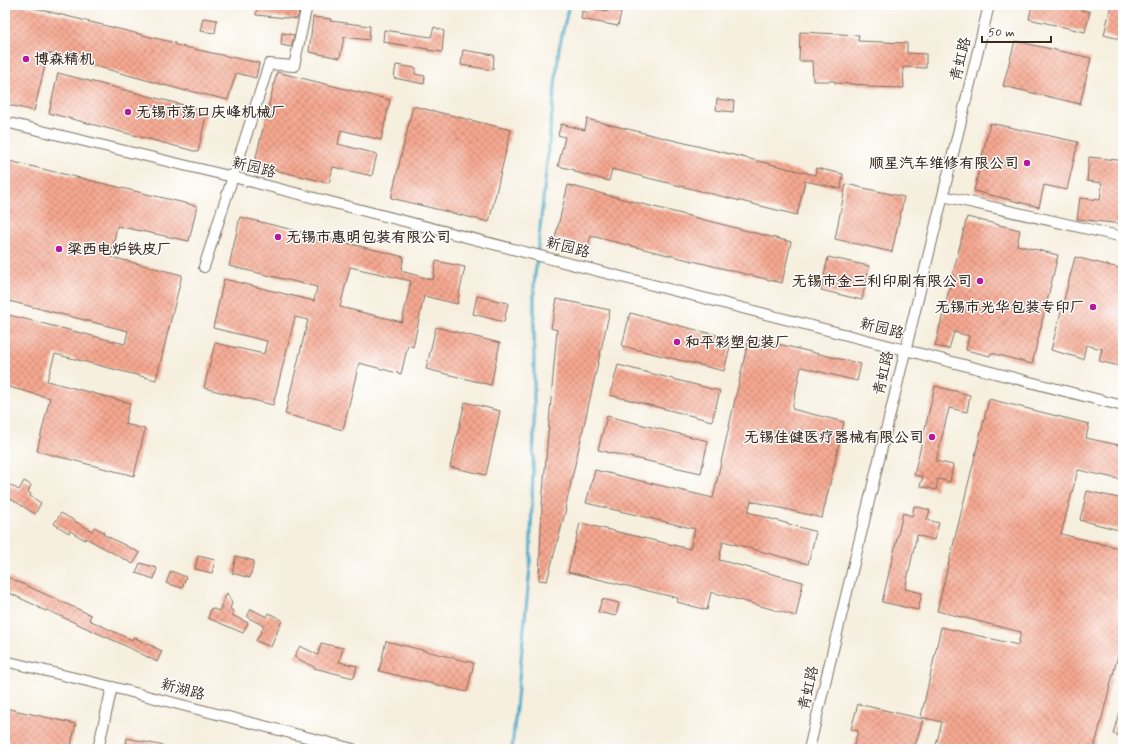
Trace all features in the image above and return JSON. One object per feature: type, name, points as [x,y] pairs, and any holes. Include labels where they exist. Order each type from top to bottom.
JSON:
[{"type":"street","points":[[204,267],[269,64],[294,66],[307,5]]},
{"type":"street","name":"青虹路","points":[[809,749],[989,5]]},
{"type":"street","name":"新园路","points":[[5,122],[233,177],[1123,406]]},
{"type":"street","points":[[942,196],[1123,237]]},
{"type":"street","name":"新湖路","points":[[5,661],[112,686],[353,749]]},
{"type":"street","points":[[98,749],[112,686]]},
{"type":"building","points":[[5,5],[22,5],[175,43],[175,45],[259,63],[256,78],[236,73],[228,100],[186,91],[48,53],[34,111],[5,104]]},
{"type":"building","points":[[257,5],[287,5],[300,8],[297,19],[256,15]]},
{"type":"building","points":[[610,5],[618,5],[617,11],[621,12],[618,26],[581,19],[582,11],[590,13],[591,8],[608,11]]},
{"type":"building","points":[[1032,5],[1059,5],[1090,12],[1085,32],[1029,19]]},
{"type":"building","points":[[1111,5],[1123,5],[1123,40],[1104,35]]},
{"type":"building","points":[[313,17],[331,19],[330,21],[370,26],[369,40],[344,37],[340,58],[309,52]]},
{"type":"building","points":[[203,18],[217,20],[215,33],[200,31]]},
{"type":"building","points":[[434,27],[444,31],[442,52],[383,42],[384,30],[431,37]]},
{"type":"building","points":[[800,32],[859,35],[858,41],[907,43],[907,53],[926,54],[926,68],[903,67],[904,88],[867,87],[867,85],[835,83],[835,81],[813,81],[812,61],[799,61]]},
{"type":"building","points":[[282,33],[294,35],[291,47],[281,45]]},
{"type":"building","points":[[1015,41],[1091,58],[1080,104],[1003,86]]},
{"type":"building","points":[[463,50],[494,55],[493,70],[461,65]]},
{"type":"building","points":[[396,65],[416,68],[415,74],[425,76],[424,84],[394,78]]},
{"type":"building","points":[[277,72],[390,100],[381,140],[341,130],[338,144],[377,154],[372,176],[333,167],[329,183],[254,165]]},
{"type":"building","name":"无锡市荡口庆峰机械厂","points":[[58,73],[207,111],[198,152],[49,113]]},
{"type":"building","points":[[717,99],[734,101],[733,112],[716,110]]},
{"type":"building","points":[[413,106],[511,130],[489,222],[391,198]]},
{"type":"building","points":[[587,119],[815,175],[816,168],[843,174],[841,189],[805,181],[797,215],[612,169],[609,181],[558,166],[565,137],[558,135],[561,124],[585,130]]},
{"type":"building","name":"顺星汽车维修有限公司","points":[[990,123],[1078,142],[1067,190],[1044,185],[1039,207],[974,191]]},
{"type":"building","points":[[1089,157],[1123,161],[1122,224],[1077,219],[1080,198],[1100,200],[1102,183],[1087,181]]},
{"type":"building","name":"梁西电炉铁皮厂","points":[[5,160],[197,206],[189,241],[117,226],[111,257],[182,275],[156,380],[55,354],[47,381],[130,403],[125,424],[145,429],[134,476],[37,451],[50,398],[5,386],[5,314],[125,344],[128,331],[5,300]]},
{"type":"building","points":[[846,184],[904,197],[892,252],[835,239]]},
{"type":"building","points":[[568,185],[791,242],[782,283],[591,236],[588,246],[555,238]]},
{"type":"building","points":[[240,217],[404,257],[401,271],[433,280],[436,261],[465,267],[457,304],[424,296],[413,347],[408,345],[401,374],[359,363],[343,430],[285,414],[308,320],[295,317],[273,405],[204,388],[215,343],[264,354],[267,341],[213,328],[224,279],[314,301],[317,287],[229,266]],"holes":[[[350,267],[411,281],[402,322],[340,307]]]},
{"type":"building","points":[[967,217],[1020,230],[1017,245],[1058,255],[1032,364],[991,353],[990,356],[966,350],[969,336],[954,332],[949,349],[935,346]]},
{"type":"building","points":[[828,257],[869,266],[862,300],[821,290]]},
{"type":"building","name":"无锡市光华包装专印厂","points":[[1075,257],[1123,269],[1123,367],[1099,361],[1102,349],[1086,345],[1083,359],[1051,350]]},
{"type":"building","points":[[477,296],[508,303],[504,322],[473,314]]},
{"type":"building","points":[[557,299],[610,310],[566,509],[547,581],[539,580],[542,504],[557,330],[551,328]]},
{"type":"building","name":"和平彩塑包装厂","points":[[630,313],[732,339],[724,371],[622,346]]},
{"type":"building","points":[[436,327],[500,343],[491,385],[426,369]]},
{"type":"building","points":[[749,337],[861,364],[857,381],[801,367],[792,409],[844,422],[822,518],[751,501],[748,512],[816,532],[808,564],[723,541],[719,560],[803,582],[796,616],[711,592],[707,610],[677,602],[678,598],[568,572],[580,523],[690,549],[695,529],[586,503],[595,470],[713,498]]},
{"type":"building","points":[[618,365],[720,391],[712,421],[610,395]]},
{"type":"building","name":"无锡佳健医疗器械有限公司","points":[[935,386],[970,395],[967,412],[949,408],[936,461],[953,465],[950,482],[938,479],[936,490],[920,486],[923,477],[914,475]]},
{"type":"building","points":[[989,399],[1089,424],[1086,438],[1123,446],[1123,480],[1078,470],[1061,534],[1123,549],[1123,656],[1118,655],[1094,749],[935,749],[942,722],[921,717],[941,627],[1018,645],[1021,632],[937,611]]},
{"type":"building","points":[[465,402],[500,411],[486,475],[450,467]]},
{"type":"building","points":[[607,416],[708,441],[701,473],[598,450]]},
{"type":"building","points":[[24,481],[31,485],[28,492],[31,494],[30,496],[41,503],[35,514],[5,495],[5,482],[19,490]]},
{"type":"building","points":[[1087,491],[1123,499],[1123,531],[1080,520]]},
{"type":"building","points":[[914,506],[930,510],[927,520],[939,523],[934,540],[917,535],[905,589],[922,593],[918,610],[882,602],[903,513],[912,516]]},
{"type":"building","points":[[61,513],[92,531],[94,527],[104,532],[103,534],[140,553],[133,564],[86,538],[85,540],[70,531],[69,533],[54,524]]},
{"type":"building","points":[[198,556],[215,560],[212,573],[195,569]]},
{"type":"building","points":[[236,556],[254,561],[250,578],[232,573]]},
{"type":"building","points":[[140,563],[157,568],[154,579],[136,573]]},
{"type":"building","points":[[171,571],[186,577],[182,588],[166,583]]},
{"type":"building","points":[[5,576],[91,615],[89,620],[132,640],[133,637],[162,651],[157,662],[128,647],[47,610],[46,611],[39,608],[5,591]]},
{"type":"building","points":[[227,593],[232,603],[230,609],[234,611],[232,615],[248,623],[243,633],[208,618],[211,608],[219,611]]},
{"type":"building","points":[[602,599],[619,603],[616,616],[598,612]]},
{"type":"building","points":[[251,609],[267,617],[269,613],[282,620],[271,647],[256,641],[264,626],[247,617]]},
{"type":"building","points":[[386,641],[474,663],[467,692],[379,671]]},
{"type":"building","points":[[321,643],[343,648],[339,662],[357,666],[354,678],[314,668],[294,657],[300,646],[318,655]]},
{"type":"building","points":[[858,704],[923,719],[914,749],[853,749],[858,731],[851,729]]},
{"type":"building","points":[[1121,706],[1123,707],[1123,736],[1113,734]]},
{"type":"building","points":[[5,708],[76,724],[70,749],[5,749]]},
{"type":"building","points":[[127,738],[164,746],[163,749],[125,749]]},
{"type":"waterway","points":[[512,749],[530,568],[534,433],[534,285],[559,48],[569,5]]},
{"type":"place","name":"博森精机","points":[[26,59]]},
{"type":"place","name":"无锡市荡口庆峰机械厂","points":[[128,112]]},
{"type":"place","name":"顺星汽车维修有限公司","points":[[1027,163]]},
{"type":"place","name":"无锡市惠明包装有限公司","points":[[278,237]]},
{"type":"place","name":"梁西电炉铁皮厂","points":[[59,249]]},
{"type":"place","name":"无锡市金三利印刷有限公司","points":[[980,281]]},
{"type":"place","name":"无锡市光华包装专印厂","points":[[1093,307]]},
{"type":"place","name":"和平彩塑包装厂","points":[[677,342]]},
{"type":"place","name":"无锡佳健医疗器械有限公司","points":[[932,437]]}]
